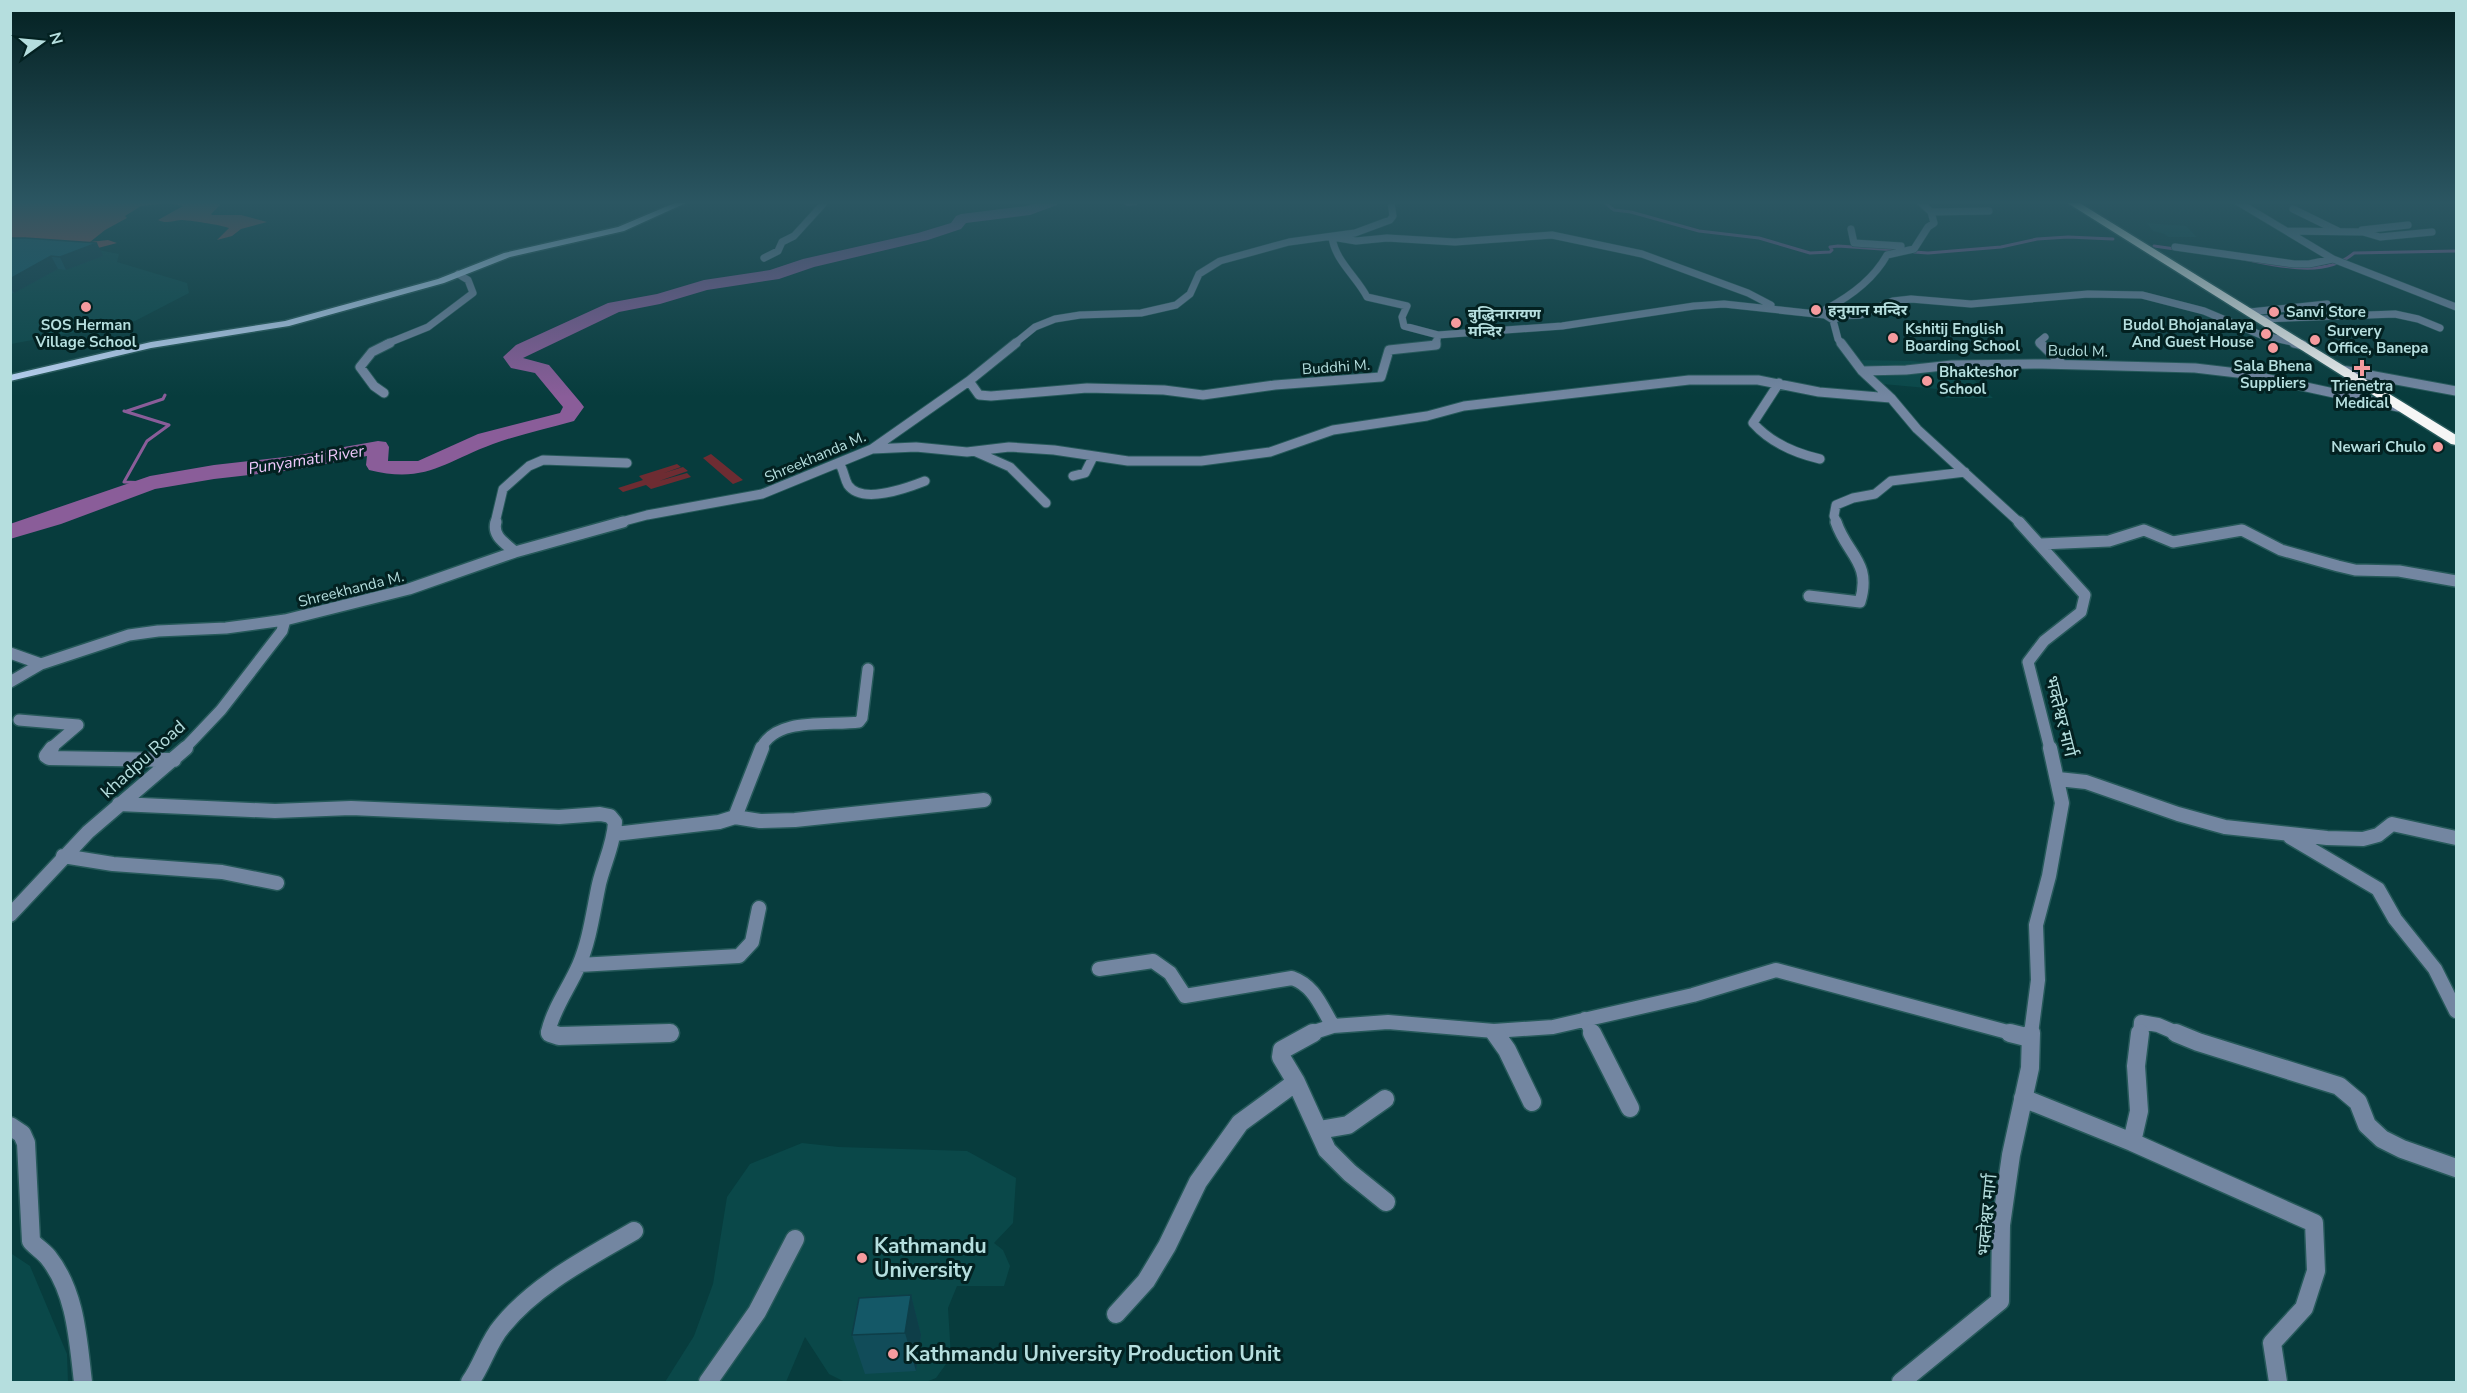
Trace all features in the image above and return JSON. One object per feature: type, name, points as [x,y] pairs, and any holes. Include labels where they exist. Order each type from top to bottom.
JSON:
[{"type":"highway","points":[[2177,267],[2398,407],[2457,441]]},
{"type":"main road","points":[[10,378],[151,345],[286,324],[477,267]]},
{"type":"street","name":"Shreekhanda M.","points":[[10,682],[41,664],[129,635],[158,631],[226,628],[285,620],[409,589],[515,552],[647,515],[762,494],[872,449],[969,381],[1044,322],[1080,315],[1141,313],[1176,305],[1190,294],[1198,274],[1210,267]]},
{"type":"street","points":[[1345,267],[1362,285],[1367,297],[1407,306],[1402,317],[1404,326],[1438,335]]},
{"type":"street","points":[[1677,267],[1748,293],[1774,307],[1841,316],[1861,315],[1893,301],[1911,299],[1971,304],[2077,295],[2142,295],[2204,311],[2267,337],[2302,345]]},
{"type":"street","points":[[1828,315],[1881,267]]},
{"type":"street","points":[[2354,267],[2457,308]]},
{"type":"street","points":[[384,393],[374,386],[360,367],[363,360],[372,351],[424,329],[474,293],[468,280],[459,274]]},
{"type":"street","name":"Buddhi M.","points":[[969,381],[979,394],[991,396],[1087,388],[1164,390],[1203,395],[1275,385],[1381,377],[1389,350],[1436,345],[1438,335],[1562,327],[1694,306],[1724,304],[1828,315]]},
{"type":"street","points":[[2256,315],[2327,304]]},
{"type":"street","name":"भक्तेश्वर मार्ग","points":[[1828,315],[1838,339],[1862,371],[1891,398],[1917,429],[2041,544],[2085,595],[2081,612],[2044,641],[2028,662],[2062,803],[2049,876],[2036,925],[2038,980],[2030,1038],[2030,1068],[2011,1155],[2001,1225],[2000,1301],[1901,1383]]},
{"type":"street","points":[[2256,315],[2407,315],[2440,328]]},
{"type":"street","points":[[2046,337],[2039,342],[2062,364]]},
{"type":"street","name":"Budol M.","points":[[1862,371],[1906,370],[1952,365],[2062,364],[2195,368],[2246,374],[2398,407]]},
{"type":"street","points":[[2342,370],[2457,391]]},
{"type":"street","points":[[872,449],[916,447],[976,452],[1009,447],[1054,450],[1128,461],[1222,460],[1270,452],[1333,430],[1427,416],[1464,406],[1689,380],[1730,378],[1779,383],[1819,392],[1891,398]]},
{"type":"street","points":[[1779,383],[1762,408],[1760,417],[1753,423],[1760,432],[1786,447],[1820,459]]},
{"type":"street","points":[[976,452],[1010,467],[1046,503]]},
{"type":"street","points":[[1073,477],[1088,471],[1093,457]]},
{"type":"street","points":[[515,552],[497,536],[494,529],[503,489],[516,476],[529,466],[543,460],[627,463]]},
{"type":"street","points":[[839,463],[844,468],[852,490],[861,492],[886,494],[925,481]]},
{"type":"street","points":[[1809,596],[1860,602],[1862,599],[1864,589],[1862,564],[1838,526],[1835,517],[1836,505],[1853,498],[1875,494],[1891,481],[1965,472]]},
{"type":"street","points":[[2041,544],[2109,541],[2144,530],[2173,542],[2242,530],[2281,550],[2338,566],[2355,570],[2399,571],[2457,581]]},
{"type":"street","name":"khadpu Road","points":[[10,915],[63,856],[119,804],[174,760],[221,710],[250,676],[282,631],[285,620]]},
{"type":"street","points":[[10,653],[41,664]]},
{"type":"street","points":[[735,817],[765,740],[773,732],[785,728],[859,722],[862,718],[868,669]]},
{"type":"street","points":[[19,720],[78,725],[48,752],[45,756],[49,758],[174,760]]},
{"type":"street","points":[[2058,779],[2086,782],[2225,827],[2327,838],[2363,839],[2378,835],[2392,824],[2457,838]]},
{"type":"street","points":[[615,834],[719,822],[735,817],[760,821],[795,820],[984,800]]},
{"type":"street","points":[[119,804],[275,811],[351,808],[559,817],[600,814],[610,816],[615,822],[615,834],[599,884],[592,929],[579,965],[550,1018],[548,1032],[559,1036],[670,1033]]},
{"type":"street","points":[[2284,833],[2378,889],[2395,920],[2434,969],[2457,1011]]},
{"type":"street","points":[[63,856],[102,863],[222,872],[277,883]]},
{"type":"street","points":[[579,965],[739,957],[747,952],[754,936],[759,908]]},
{"type":"street","points":[[1099,969],[1152,961],[1170,973],[1185,996],[1292,978],[1304,981],[1312,988],[1333,1026]]},
{"type":"street","points":[[1386,1202],[1350,1173],[1327,1149],[1296,1082],[1281,1057],[1282,1050],[1305,1035],[1333,1026],[1388,1022],[1494,1031],[1553,1027],[1693,995],[1776,969],[2030,1038]]},
{"type":"street","points":[[1584,1019],[1629,1108]]},
{"type":"street","points":[[2132,1142],[2139,1111],[2136,1066],[2141,1022],[2158,1025],[2198,1042],[2339,1086],[2360,1105],[2362,1120],[2376,1135],[2397,1147],[2457,1168]]},
{"type":"street","points":[[1494,1031],[1507,1050],[1532,1102]]},
{"type":"street","points":[[1116,1314],[1146,1281],[1167,1246],[1198,1182],[1240,1123],[1296,1082]]},
{"type":"street","points":[[2023,1098],[2132,1142],[2314,1223],[2316,1271],[2304,1308],[2272,1343],[2278,1383]]},
{"type":"street","points":[[1319,1130],[1340,1129],[1352,1124],[1386,1100]]},
{"type":"street","points":[[10,1126],[24,1136],[28,1146],[27,1191],[31,1241],[47,1256],[68,1294],[76,1320],[83,1383]]},
{"type":"street","points":[[471,1383],[480,1371],[501,1326],[518,1308],[592,1256],[634,1231]]},
{"type":"street","points":[[708,1383],[757,1312],[795,1239]]},
{"type":"shaded area","name":"SOS Herman Village School","points":[[10,267],[134,267],[187,283],[189,293],[135,321],[11,344]]},
{"type":"shaded area","name":"Bhakteshor School","points":[[1861,360],[1912,361],[1953,366],[1964,376],[1971,377],[1993,398],[1946,398],[1937,389],[1883,384],[1868,371]]},
{"type":"shaded area","points":[[711,454],[743,480],[733,484],[703,458]]},
{"type":"shaded area","points":[[677,464],[681,467],[664,473],[683,467],[688,471],[659,481],[687,473],[691,477],[651,489],[646,485],[623,492],[618,488],[643,480],[639,476]]},
{"type":"shaded area","points":[[10,1141],[12,1254],[30,1266],[67,1354],[68,1382],[11,1382]]},
{"type":"shaded area","name":"Kathmandu University","points":[[802,1143],[839,1147],[967,1151],[1016,1178],[1013,1223],[994,1243],[1003,1250],[1010,1266],[1004,1286],[957,1286],[948,1308],[951,1357],[936,1378],[926,1382],[845,1382],[829,1374],[805,1337],[786,1382],[665,1382],[694,1336],[713,1284],[727,1197],[750,1164]]},
{"type":"building","points":[[10,267],[31,267],[10,279]]},
{"type":"building","points":[[911,1295],[905,1333],[852,1335],[859,1298]]},
{"type":"waterway","name":"Punyamati River","points":[[10,532],[53,519],[150,483],[214,472],[293,463],[378,447],[377,465],[408,469],[421,467],[486,439],[567,417],[574,407],[542,369],[518,364],[513,357],[523,349],[614,307],[660,299],[704,285],[773,275],[797,267]]},
{"type":"waterway","points":[[2290,267],[2320,267]]},
{"type":"waterway","points":[[127,411],[163,399],[165,395]]},
{"type":"waterway","points":[[124,411],[169,425],[147,441],[124,482],[150,483]]},
{"type":"place","name":"SOS Herman Village School","points":[[86,307]]},
{"type":"place","name":"हनुमान मन्दिर","points":[[1816,310]]},
{"type":"place","name":"Sanvi Store","points":[[2274,312]]},
{"type":"place","name":"बुद्धिनारायण मन्दिर","points":[[1456,323]]},
{"type":"place","name":"Budol Bhojanalaya And Guest House","points":[[2266,334]]},
{"type":"place","name":"Kshitij English Boarding School","points":[[1893,338]]},
{"type":"place","name":"Survery Office, Banepa","points":[[2315,340]]},
{"type":"place","name":"Sala Bhena Suppliers","points":[[2273,348]]},
{"type":"place","name":"Trienetra Medical","points":[[2362,368]]},
{"type":"place","name":"Bhakteshor School","points":[[1927,381]]},
{"type":"place","name":"Newari Chulo","points":[[2438,447]]},
{"type":"place","name":"Kathmandu University","points":[[862,1258]]},
{"type":"place","name":"Kathmandu University Production Unit","points":[[893,1354]]}]
